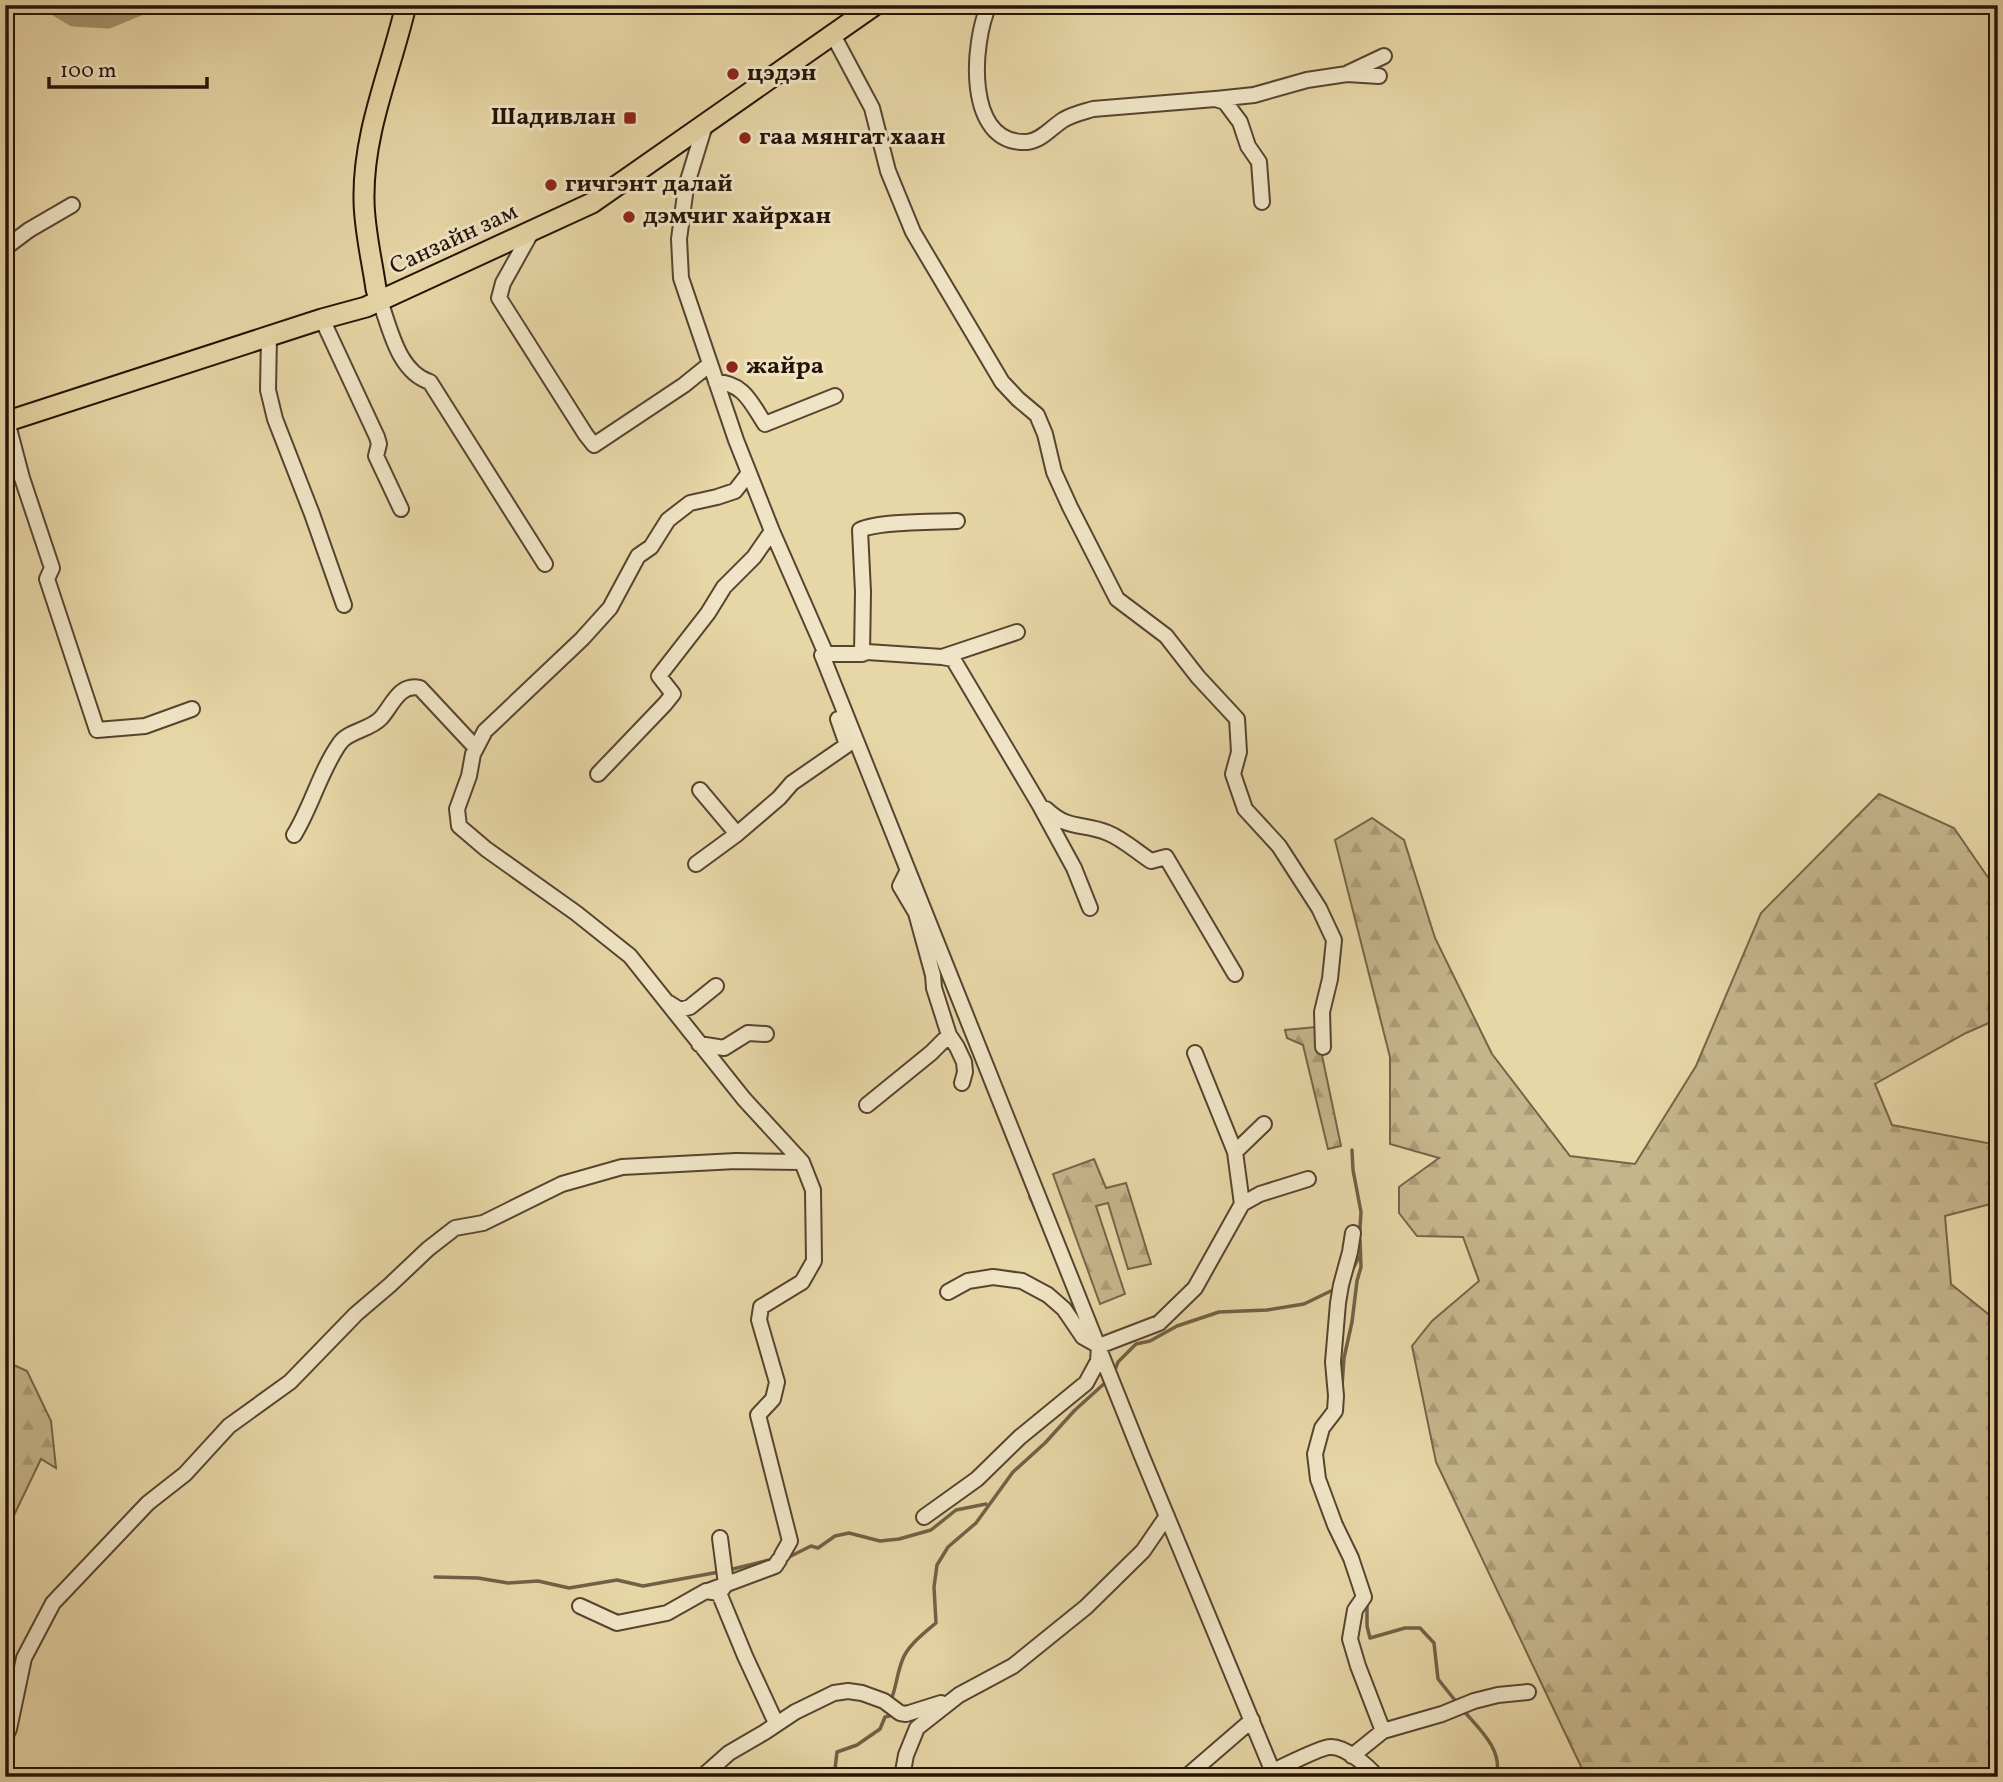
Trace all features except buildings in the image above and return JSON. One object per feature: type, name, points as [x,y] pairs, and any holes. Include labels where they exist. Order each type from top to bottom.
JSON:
[{"type":"main road","points":[[380,301],[363,201],[365,164],[370,131],[406,5]]},
{"type":"main road","name":"Санзайн зам","points":[[6,422],[366,307],[532,231],[592,202],[875,5]]},
{"type":"street","points":[[989,5],[984,16],[976,57],[979,103],[989,125],[1005,138],[1027,142],[1038,138],[1076,113],[1093,109],[1254,95],[1307,80],[1347,74],[1378,76]]},
{"type":"street","points":[[833,35],[872,108],[888,171],[913,232],[1002,382],[1037,415],[1045,434],[1054,472],[1117,599],[1166,636],[1198,677],[1237,719],[1239,752],[1234,774],[1245,809],[1279,846],[1319,908],[1334,940],[1330,979],[1322,1012],[1323,1047]]},
{"type":"street","points":[[1347,74],[1384,56]]},
{"type":"street","points":[[1215,99],[1225,103],[1240,122],[1248,146],[1259,162],[1262,202]]},
{"type":"street","points":[[705,125],[686,187],[679,239],[681,278],[749,474],[824,655],[1167,1516],[1274,1774],[1329,1746],[1342,1749],[1369,1767],[1377,1777]]},
{"type":"street","points":[[5,248],[29,230],[72,205]]},
{"type":"street","points":[[532,231],[503,283],[499,298],[594,445],[684,386],[710,364]]},
{"type":"street","points":[[380,301],[410,370],[429,382],[545,564]]},
{"type":"street","points":[[322,320],[377,437],[379,444],[376,456],[401,509]]},
{"type":"street","points":[[269,336],[268,390],[275,419],[344,605]]},
{"type":"street","points":[[716,382],[731,383],[746,395],[765,424],[835,396]]},
{"type":"street","points":[[6,422],[52,568],[47,579],[97,730],[145,726],[192,709]]},
{"type":"street","points":[[580,1606],[617,1623],[667,1613],[775,1566],[790,1541],[758,1415],[773,1399],[777,1382],[759,1320],[761,1307],[802,1282],[814,1261],[813,1190],[803,1162],[744,1100],[630,956],[459,827],[457,809],[469,776],[472,754],[485,731],[582,639],[610,608],[638,556],[650,547],[668,520],[690,503],[717,498],[735,491],[749,474]]},
{"type":"street","points":[[862,654],[860,530],[897,523],[957,521]]},
{"type":"street","points":[[598,774],[673,694],[659,676],[708,613],[724,587],[754,557],[772,531]]},
{"type":"street","points":[[942,657],[1017,632]]},
{"type":"street","points":[[824,655],[867,652],[953,659],[1040,804],[1074,868],[1090,908]]},
{"type":"street","points":[[695,864],[737,834],[779,798],[792,783],[847,745],[818,665],[824,655]]},
{"type":"street","points":[[295,835],[341,740],[377,722],[405,688],[420,688],[476,748]]},
{"type":"street","points":[[700,790],[737,834]]},
{"type":"street","points":[[1040,804],[1067,825],[1109,834],[1151,861],[1166,857],[1235,974]]},
{"type":"street","points":[[908,870],[900,886],[916,913],[934,988],[949,1035],[964,1062],[962,1083]]},
{"type":"street","points":[[665,1000],[680,1010],[690,1007],[716,986]]},
{"type":"street","points":[[699,1044],[724,1048],[748,1033],[766,1034]]},
{"type":"street","points":[[867,1105],[949,1035]]},
{"type":"street","points":[[1195,1053],[1235,1152],[1242,1204]]},
{"type":"street","points":[[1235,1152],[1264,1124]]},
{"type":"street","points":[[5,1737],[24,1658],[52,1603],[148,1503],[185,1474],[229,1426],[290,1382],[356,1314],[455,1228],[483,1223],[562,1184],[622,1167],[736,1161],[803,1162]]},
{"type":"street","points":[[1099,1346],[1159,1322],[1195,1287],[1242,1204],[1259,1194],[1308,1179]]},
{"type":"street","points":[[1353,1233],[1338,1303],[1334,1362],[1335,1411],[1322,1427],[1315,1454],[1318,1479],[1364,1597],[1355,1610],[1350,1639],[1357,1666],[1383,1731]]},
{"type":"street","points":[[948,1293],[968,1281],[993,1277],[1022,1281],[1048,1295],[1064,1309],[1083,1337],[1099,1346]]},
{"type":"street","points":[[924,1517],[977,1479],[1020,1437],[1086,1382],[1098,1361],[1099,1346]]},
{"type":"street","points":[[702,1777],[729,1753],[776,1723],[834,1693],[862,1693],[884,1700],[900,1713],[906,1714],[932,1707],[959,1695],[1013,1666],[1086,1607],[1143,1551],[1167,1516]]},
{"type":"street","points":[[720,1538],[717,1590],[776,1723]]},
{"type":"street","points":[[1352,1756],[1383,1731],[1442,1714],[1474,1701],[1528,1692]]},
{"type":"street","points":[[902,1777],[906,1755],[917,1728],[959,1695]]},
{"type":"street","points":[[1186,1777],[1252,1720]]},
{"type":"green space","points":[[1879,794],[1954,828],[1998,892],[1998,1019],[1966,1033],[1875,1084],[1892,1125],[1998,1145],[1998,1202],[1945,1216],[1951,1284],[1998,1322],[1998,1777],[1586,1777],[1436,1462],[1412,1346],[1432,1321],[1479,1281],[1463,1237],[1417,1236],[1399,1213],[1399,1187],[1439,1158],[1390,1144],[1390,1057],[1335,840],[1372,818],[1404,840],[1435,938],[1492,1054],[1570,1156],[1635,1164],[1696,1066],[1761,913]]},
{"type":"green space","points":[[1316,1027],[1341,1146],[1328,1149],[1303,1045],[1287,1038],[1285,1030]]},
{"type":"green space","points":[[1094,1159],[1106,1188],[1126,1183],[1151,1264],[1128,1269],[1108,1203],[1096,1206],[1125,1294],[1100,1304],[1053,1174]]},
{"type":"green space","points":[[5,1361],[27,1371],[51,1421],[56,1468],[41,1459],[5,1534]]},
{"type":"waterway","points":[[54,5],[74,17],[108,19],[142,5]]},
{"type":"waterway","points":[[1352,1150],[1361,1212],[1359,1243]]},
{"type":"waterway","points":[[1030,1197],[1036,1210]]},
{"type":"waterway","points":[[1342,1386],[1344,1358],[1361,1267],[1360,1240]]},
{"type":"waterway","points":[[1348,1278],[1359,1257]]},
{"type":"waterway","points":[[1115,1370],[1118,1362],[1136,1344],[1150,1341],[1177,1326],[1219,1312],[1267,1310],[1304,1304],[1337,1288]]},
{"type":"waterway","points":[[891,1700],[904,1655],[916,1640],[936,1623],[934,1587],[937,1565],[948,1547],[976,1523],[1013,1472],[1106,1382]]},
{"type":"waterway","points":[[787,1558],[811,1546],[818,1548],[835,1536],[849,1533],[880,1541],[899,1539],[931,1530],[956,1510],[986,1504]]},
{"type":"waterway","points":[[729,1570],[773,1559]]},
{"type":"waterway","points":[[435,1577],[478,1578],[508,1583],[538,1581],[569,1588],[617,1580],[643,1586],[719,1572]]},
{"type":"waterway","points":[[1367,1600],[1370,1638],[1405,1628],[1420,1628],[1434,1643],[1438,1679],[1458,1704]]},
{"type":"waterway","points":[[1463,1710],[1489,1740],[1498,1767],[1496,1777]]},
{"type":"waterway","points":[[834,1777],[837,1752],[857,1745],[880,1729],[885,1717],[893,1715]]},
{"type":"place","name":"цэдэн","points":[[733,74]]},
{"type":"place","name":"Шадивлан","points":[[630,118]]},
{"type":"place","name":"гаа мянгат хаан","points":[[745,138]]},
{"type":"place","name":"гичгэнт далай","points":[[551,185]]},
{"type":"place","name":"дэмчиг хайрхан","points":[[629,217]]},
{"type":"place","name":"жайра","points":[[732,367]]}]
